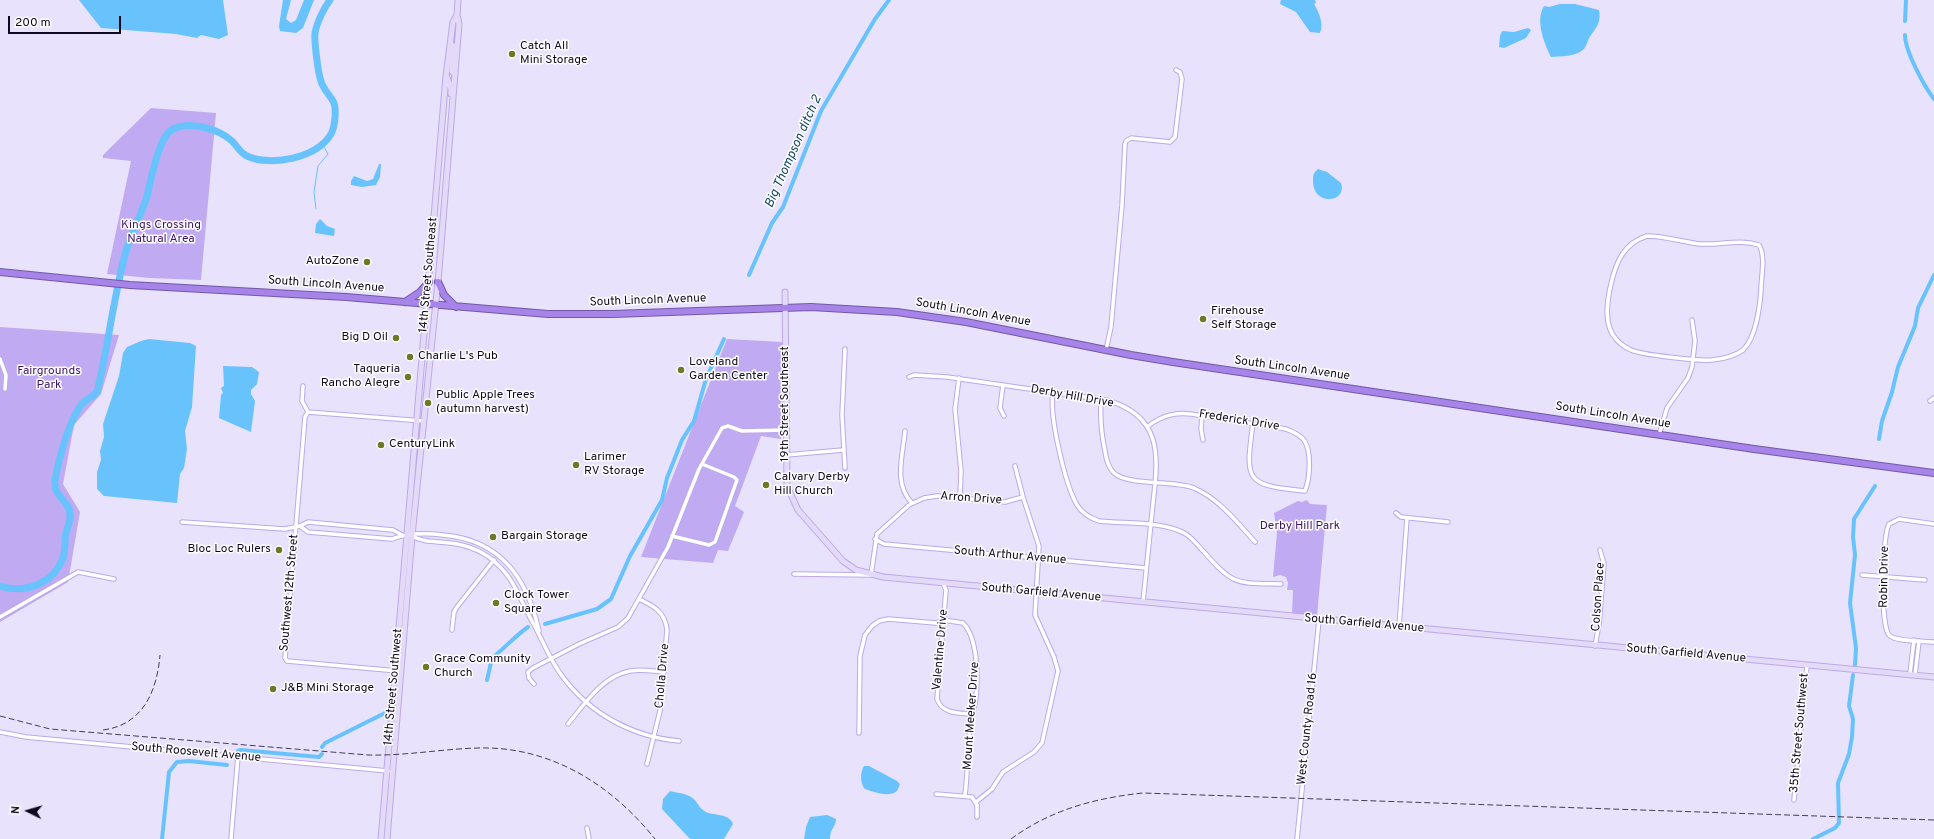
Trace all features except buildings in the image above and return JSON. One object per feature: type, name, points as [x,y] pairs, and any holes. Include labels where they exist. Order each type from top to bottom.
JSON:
[{"type":"highway","name":"South Lincoln Avenue","points":[[0,272],[130,285],[338,296],[456,307],[571,315],[785,308],[836,308],[936,317],[1106,350],[1188,364],[1659,435],[1934,473]]},
{"type":"highway","points":[[405,302],[420,292],[429,282]]},
{"type":"highway","points":[[438,282],[444,295],[456,307]]},
{"type":"main road","name":"14th Street Southeast","points":[[407,536],[423,421],[438,282],[460,24],[457,15],[458,0]]},
{"type":"main road","name":"14th Street Southeast","points":[[407,536],[446,76],[453,22],[457,15]]},
{"type":"main road","points":[[451,44],[454,47],[452,71],[455,75]]},
{"type":"main road","points":[[446,76],[451,89],[449,120],[451,127]]},
{"type":"main road","name":"19th Street Southeast","points":[[785,292],[787,486],[798,510],[843,561],[856,570],[871,575]]},
{"type":"main road","name":"14th Street Southwest","points":[[381,839],[407,536]]},
{"type":"main road","name":"14th Street Southwest","points":[[387,839],[401,672],[407,536]]},
{"type":"main road","name":"South Garfield Avenue","points":[[871,575],[1319,620],[1934,677]]},
{"type":"street","points":[[1106,350],[1112,327],[1125,144],[1126,141],[1131,138],[1170,142],[1176,137],[1182,78],[1180,72],[1176,70]]},
{"type":"street","points":[[1647,236],[1663,236],[1699,244],[1748,241],[1759,245],[1761,247],[1760,300],[1756,325],[1748,345],[1734,356],[1712,360],[1692,359],[1652,355],[1631,350],[1616,339],[1607,320],[1607,309],[1615,268],[1624,251],[1639,238],[1647,236]]},
{"type":"street","points":[[1659,435],[1667,408],[1688,378],[1694,341],[1692,320]]},
{"type":"street","points":[[845,349],[842,415],[845,468]]},
{"type":"street","points":[[0,359],[6,375],[5,389]]},
{"type":"street","name":"Derby Hill Drive","points":[[909,377],[914,375],[959,378],[1101,400],[1112,402],[1128,409],[1137,416],[1147,427],[1156,453],[1155,482],[1143,602]]},
{"type":"street","points":[[959,378],[955,409],[961,471],[960,498]]},
{"type":"street","points":[[1003,385],[1000,408],[1004,416]]},
{"type":"street","points":[[303,386],[302,401],[308,412],[423,421]]},
{"type":"street","points":[[1053,393],[1052,405],[1061,455],[1077,505],[1084,513],[1092,519],[1105,522],[1172,528],[1187,534],[1220,570],[1230,578],[1247,583],[1281,584]]},
{"type":"street","points":[[1930,401],[1934,398]]},
{"type":"street","points":[[1101,400],[1101,431],[1106,460],[1112,471],[1127,479],[1189,486],[1210,497],[1221,506],[1255,542]]},
{"type":"street","name":"Southwest 12th Street","points":[[308,412],[305,417],[298,526],[285,660],[395,671]]},
{"type":"street","name":"Frederick Drive","points":[[1147,427],[1158,418],[1170,414],[1186,413],[1202,416],[1253,423],[1285,428],[1304,441],[1309,462],[1305,491],[1269,487],[1260,483],[1253,476],[1248,467],[1253,423]]},
{"type":"street","points":[[1202,416],[1201,429],[1204,440]]},
{"type":"street","points":[[534,684],[529,678],[528,672],[533,668],[618,627],[628,618],[661,560],[702,464],[723,427],[728,426],[742,431],[786,430]]},
{"type":"street","points":[[905,431],[900,480],[903,492],[912,503]]},
{"type":"street","points":[[786,455],[843,450]]},
{"type":"street","points":[[672,536],[709,545],[714,542],[738,480],[702,464]]},
{"type":"street","points":[[976,802],[992,789],[1002,772],[1034,752],[1044,738],[1058,671],[1054,656],[1035,615],[1039,543],[1023,497],[1015,466]]},
{"type":"street","name":"Arron Drive","points":[[875,539],[882,528],[912,503],[924,498],[933,496],[1005,502],[1023,497]]},
{"type":"street","points":[[1396,513],[1401,517],[1448,522]]},
{"type":"street","points":[[1399,627],[1407,518]]},
{"type":"street","name":"Robin Drive","points":[[1914,640],[1890,637],[1887,631],[1882,599],[1886,540],[1889,524],[1899,519],[1934,524]]},
{"type":"street","points":[[182,522],[285,529],[308,522],[393,530],[420,540],[470,547],[494,560],[512,582],[551,658],[565,680],[587,703],[614,722],[629,729],[654,737],[679,741]]},
{"type":"street","points":[[298,526],[308,532],[392,539],[422,533],[462,537],[480,543],[497,553],[509,565],[521,581],[540,634]]},
{"type":"street","points":[[871,575],[875,539]]},
{"type":"street","name":"South Arthur Avenue","points":[[875,539],[884,544],[1146,568]]},
{"type":"street","name":"Colson Place","points":[[1595,646],[1599,624],[1604,564],[1600,550]]},
{"type":"street","points":[[452,630],[454,612],[457,607],[494,560]]},
{"type":"street","points":[[0,617],[78,572],[114,579]]},
{"type":"street","name":"South Garfield Avenue","points":[[794,574],[871,575]]},
{"type":"street","points":[[1862,575],[1925,580]]},
{"type":"street","name":"Valentine Drive","points":[[943,583],[946,590],[937,696],[938,702],[948,711],[972,714]]},
{"type":"street","name":"Cholla Drive","points":[[639,599],[657,609],[665,621],[667,630],[660,711],[647,764]]},
{"type":"street","name":"Mount Meeker Drive","points":[[859,733],[860,656],[865,635],[879,621],[888,619],[936,623],[944,620],[963,623],[975,648],[976,659],[976,697],[970,727],[965,795]]},
{"type":"street","name":"West County Road 16","points":[[1297,839],[1319,620]]},
{"type":"street","points":[[1912,674],[1914,640],[1934,642]]},
{"type":"street","points":[[1912,674],[1919,641]]},
{"type":"street","name":"35th Street Southwest","points":[[1794,800],[1807,666]]},
{"type":"street","points":[[568,724],[602,685],[618,675],[635,670],[664,672]]},
{"type":"street","points":[[395,671],[401,672]]},
{"type":"street","name":"South Roosevelt Avenue","points":[[0,732],[26,737],[393,771]]},
{"type":"street","points":[[231,839],[238,756]]},
{"type":"street","points":[[936,794],[965,795],[972,797],[976,802],[977,817]]},
{"type":"street","points":[[587,828],[589,839]]},
{"type":"green space","name":"Kings Crossing Natural Area","points":[[151,108],[216,113],[201,280],[150,278],[107,274],[131,161],[103,158],[103,155]]},
{"type":"green space","name":"Fairgrounds Park","points":[[0,327],[119,335],[101,394],[74,425],[63,484],[80,512],[68,582],[0,622]]},
{"type":"green space","points":[[727,339],[782,342],[781,439],[761,436],[735,506],[744,512],[728,551],[718,550],[713,563],[641,557]]},
{"type":"green space","name":"Derby Hill Park","points":[[1307,500],[1310,504],[1327,505],[1317,616],[1292,614],[1293,590],[1287,590],[1288,583],[1286,577],[1280,575],[1273,577],[1277,533],[1274,513],[1298,501],[1302,502]]},
{"type":"water","points":[[79,0],[223,0],[228,35],[219,39],[201,35],[197,38],[176,34],[101,28]]},
{"type":"water","points":[[283,0],[291,0],[286,19],[291,23],[296,20],[304,0],[314,0],[303,28],[296,33],[280,31],[279,26]]},
{"type":"water","points":[[1281,0],[1315,0],[1316,3],[1314,4],[1321,22],[1320,33],[1310,32],[1296,12],[1280,4]]},
{"type":"water","points":[[1560,4],[1575,4],[1599,10],[1599,20],[1581,52],[1568,56],[1551,57],[1543,38],[1540,25],[1541,12],[1544,6],[1549,7]]},
{"type":"water","points":[[1528,28],[1531,30],[1526,38],[1504,48],[1499,47],[1502,31],[1514,32]]},
{"type":"water","points":[[379,164],[381,164],[380,177],[376,185],[362,187],[351,185],[351,181],[354,176],[367,181],[373,179]]},
{"type":"water","points":[[1318,169],[1327,172],[1341,183],[1342,190],[1335,198],[1323,198],[1318,195],[1314,189],[1313,177]]},
{"type":"water","points":[[320,219],[327,226],[335,229],[334,236],[315,233],[316,224]]},
{"type":"water","points":[[149,339],[190,343],[196,346],[192,407],[185,431],[187,449],[184,468],[180,474],[177,503],[104,496],[97,489],[97,472],[101,460],[100,451],[104,437],[103,424],[119,376],[123,353],[127,347]]},
{"type":"water","points":[[223,366],[252,367],[259,372],[257,384],[251,390],[251,394],[255,401],[251,432],[219,418],[221,395],[223,393],[221,388],[224,386]]},
{"type":"water","points":[[864,766],[869,766],[897,781],[900,784],[897,791],[886,794],[865,789],[861,778]]},
{"type":"water","points":[[670,791],[689,796],[695,800],[701,809],[706,812],[725,816],[731,820],[733,824],[724,839],[690,839],[662,809],[663,799]]},
{"type":"water","points":[[827,815],[836,819],[830,839],[804,839],[806,827],[810,817]]},
{"type":"waterway","points":[[0,586],[19,589],[37,585],[52,574],[63,558],[65,535],[70,521],[70,516],[67,505],[56,491],[55,480],[59,461],[68,431],[76,413],[81,405],[97,392],[125,255],[145,203],[162,143],[170,131],[177,127],[202,127],[211,129],[226,137],[247,156],[268,161],[293,158],[305,154],[324,142],[331,134],[334,127],[335,108],[333,101],[323,87],[320,77],[316,57],[315,33],[323,11],[330,0]]},
{"type":"waterway","name":"Big Thompson ditch 2","points":[[749,275],[772,223],[783,207],[821,111],[875,19],[889,0]]},
{"type":"waterway","points":[[1905,21],[1906,0]]},
{"type":"waterway","points":[[1905,35],[1908,50],[1920,77],[1934,99]]},
{"type":"waterway","points":[[316,209],[314,192],[318,166],[328,154],[322,144]]},
{"type":"waterway","points":[[1879,439],[1882,421],[1892,392],[1898,367],[1915,326],[1918,308],[1934,275]]},
{"type":"waterway","name":"Big Thompson ditch 2","points":[[545,624],[597,609],[611,599],[630,556],[662,500],[667,478],[682,440],[694,421],[706,379],[724,339]]},
{"type":"waterway","points":[[1855,665],[1856,648],[1850,603],[1855,555],[1853,537],[1854,519],[1875,486]]},
{"type":"waterway","name":"Big Thompson ditch 2","points":[[487,680],[492,658],[528,627]]},
{"type":"waterway","points":[[1813,839],[1835,828],[1839,823],[1838,783],[1849,754],[1852,737],[1853,719],[1849,706],[1853,675]]},
{"type":"waterway","name":"Big Thompson ditch 2","points":[[322,747],[325,743],[385,713]]},
{"type":"waterway","name":"Big Thompson ditch 2","points":[[238,751],[241,750],[319,757],[322,754]]},
{"type":"waterway","name":"Big Thompson ditch 2","points":[[162,839],[169,772],[177,762],[189,761],[227,765]]},
{"type":"railway","points":[[103,730],[117,727],[138,714],[151,693],[160,655]]},
{"type":"railway","points":[[0,716],[50,729],[368,755],[478,748],[504,749],[530,754],[554,761],[577,772],[619,801],[638,819],[655,839]]},
{"type":"railway","points":[[1011,839],[1041,820],[1074,807],[1108,798],[1143,793],[1934,820]]},
{"type":"place","name":"Catch All Mini Storage","points":[[512,54]]},
{"type":"place","name":"AutoZone","points":[[367,262]]},
{"type":"place","name":"Firehouse Self Storage","points":[[1203,319]]},
{"type":"place","name":"Big D Oil","points":[[396,338]]},
{"type":"place","name":"Charlie L's Pub","points":[[410,357]]},
{"type":"place","name":"Loveland Garden Center","points":[[681,370]]},
{"type":"place","name":"Taqueria Rancho Alegre","points":[[408,377]]},
{"type":"place","name":"Public Apple Trees (autumn harvest)","points":[[428,403]]},
{"type":"place","name":"CenturyLink","points":[[381,445]]},
{"type":"place","name":"Larimer RV Storage","points":[[576,465]]},
{"type":"place","name":"Calvary Derby Hill Church","points":[[766,485]]},
{"type":"place","name":"Bargain Storage","points":[[493,537]]},
{"type":"place","name":"Bloc Loc Rulers","points":[[279,550]]},
{"type":"place","name":"Clock Tower Square","points":[[496,603]]},
{"type":"place","name":"Grace Community Church","points":[[426,667]]},
{"type":"place","name":"J&B Mini Storage","points":[[273,689]]}]
